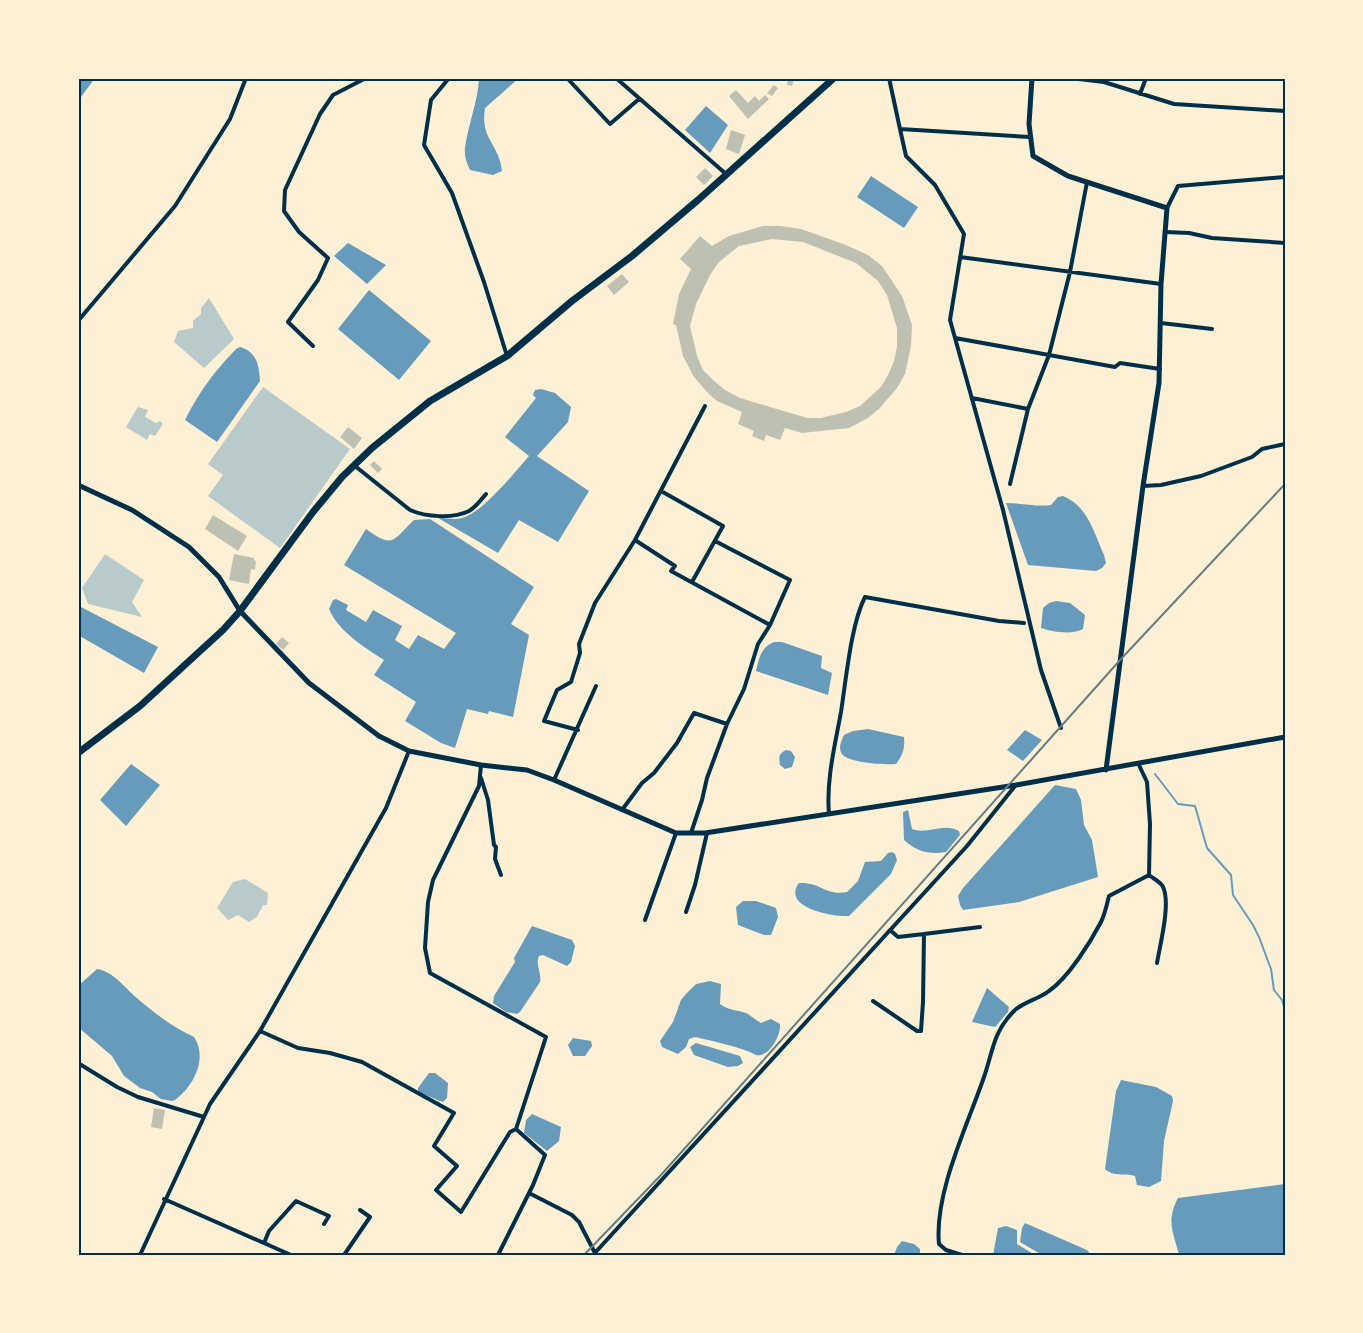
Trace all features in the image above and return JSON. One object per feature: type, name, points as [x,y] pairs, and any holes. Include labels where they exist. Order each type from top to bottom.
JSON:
[{"type":"highway","points":[[78,753],[140,706],[195,658],[240,611],[313,512],[372,448],[430,401],[507,356],[572,301],[632,256],[727,175],[834,78]]},
{"type":"street","points":[[78,321],[175,206],[230,119],[246,78]]},
{"type":"street","points":[[313,346],[288,322],[318,280],[328,258],[299,232],[284,211],[285,190],[320,114],[333,95],[366,78]]},
{"type":"street","points":[[449,78],[431,100],[424,145],[452,193],[484,282],[507,356]]},
{"type":"street","points":[[567,78],[610,124],[639,99]]},
{"type":"street","points":[[616,78],[727,175]]},
{"type":"street","points":[[889,78],[906,156],[934,185],[964,234],[951,320],[1004,510],[1041,670],[1061,728]]},
{"type":"street","points":[[1032,78],[1029,124],[1033,156],[1068,176],[1167,208]]},
{"type":"street","points":[[1070,78],[1104,82],[1174,104],[1285,111]]},
{"type":"street","points":[[1140,94],[1146,78]]},
{"type":"street","points":[[900,129],[1030,137]]},
{"type":"street","points":[[1106,770],[1159,382],[1161,284],[1167,208],[1179,186],[1285,177]]},
{"type":"street","points":[[1010,484],[1028,409],[1048,355],[1070,272],[1087,182]]},
{"type":"street","points":[[1165,232],[1285,243]]},
{"type":"street","points":[[960,256],[1161,284]]},
{"type":"street","points":[[1161,323],[1212,329]]},
{"type":"street","points":[[955,338],[1115,367],[1120,363],[1160,369]]},
{"type":"street","points":[[972,398],[1028,409]]},
{"type":"street","points":[[578,730],[544,721],[557,690],[571,682],[580,653],[579,644],[595,603],[635,540],[705,406]]},
{"type":"street","points":[[1143,486],[1161,485],[1201,476],[1252,457],[1262,449],[1285,444]]},
{"type":"street","points":[[354,465],[418,514],[448,516],[467,513],[486,494]]},
{"type":"street","points":[[78,485],[132,510],[189,547],[219,577],[240,611],[309,683],[379,735],[409,751],[481,765],[527,770],[676,834],[707,832],[1016,785],[1285,737]]},
{"type":"street","points":[[661,491],[723,526],[692,582]]},
{"type":"street","points":[[635,540],[675,566],[671,571],[770,625]]},
{"type":"street","points":[[691,833],[707,778],[727,724],[744,689],[758,644],[770,625],[790,580],[715,541]]},
{"type":"street","points":[[829,814],[832,760],[855,635],[865,597],[999,621],[1024,623]]},
{"type":"street","points":[[554,780],[596,686]]},
{"type":"street","points":[[622,810],[677,743],[694,713],[727,724]]},
{"type":"street","points":[[140,1255],[210,1104],[260,1031],[386,808],[409,751]]},
{"type":"street","points":[[1138,763],[1147,782],[1150,824],[1149,875]]},
{"type":"street","points":[[260,1031],[298,1048],[330,1053],[362,1062],[454,1113],[434,1146],[457,1166],[436,1190],[461,1212],[510,1132],[516,1129],[546,1037],[430,973],[425,948],[428,902],[433,880],[479,786],[481,765]]},
{"type":"street","points":[[480,774],[488,800],[496,848],[495,859],[501,875]]},
{"type":"street","points":[[529,1193],[572,1215],[579,1221],[594,1254],[967,846],[1016,785]]},
{"type":"street","points":[[686,912],[695,885],[707,832]]},
{"type":"street","points":[[645,920],[676,834]]},
{"type":"street","points":[[1149,875],[1162,885],[1165,891],[1166,907],[1157,963]]},
{"type":"street","points":[[962,1255],[946,1250],[939,1244],[941,1212],[949,1176],[997,1033],[1015,1010],[1050,991],[1072,968],[1101,921],[1109,896],[1149,875]]},
{"type":"street","points":[[890,930],[898,937],[980,927]]},
{"type":"street","points":[[873,1002],[917,1031],[921,1031],[924,934]]},
{"type":"street","points":[[78,1063],[138,1097],[204,1117]]},
{"type":"street","points":[[498,1255],[545,1155],[516,1129]]},
{"type":"street","points":[[164,1199],[291,1255]]},
{"type":"street","points":[[264,1243],[269,1231],[296,1201],[329,1216],[324,1224]]},
{"type":"street","points":[[344,1255],[370,1217],[360,1210]]},
{"type":"shaded area","points":[[209,298],[234,339],[204,368],[174,342],[178,331],[193,328],[193,321],[201,314],[201,308]]},
{"type":"shaded area","points":[[263,387],[350,449],[280,548],[208,496],[223,475],[208,464]]},
{"type":"shaded area","points":[[138,407],[148,410],[145,417],[163,424],[155,436],[150,434],[147,440],[126,427]]},
{"type":"shaded area","points":[[105,554],[144,580],[132,602],[142,617],[88,604],[82,588]]},
{"type":"shaded area","points":[[245,879],[268,893],[267,905],[263,905],[257,917],[249,922],[238,915],[228,920],[217,908],[233,882]]},
{"type":"water","points":[[78,78],[95,78],[78,101]]},
{"type":"water","points":[[479,78],[519,78],[485,108],[484,119],[487,135],[497,154],[502,171],[493,175],[470,170],[465,154]]},
{"type":"water","points":[[706,106],[728,125],[710,153],[685,130]]},
{"type":"water","points":[[871,176],[918,207],[904,228],[857,197]]},
{"type":"water","points":[[348,243],[386,265],[367,284],[334,256]]},
{"type":"water","points":[[369,290],[431,341],[399,380],[338,329]]},
{"type":"water","points":[[240,347],[254,356],[260,381],[217,442],[185,420],[214,374]]},
{"type":"water","points":[[541,389],[555,393],[571,407],[568,422],[537,456],[589,491],[558,542],[519,520],[498,553],[438,518],[459,519],[470,515],[498,491],[529,456],[505,437],[536,398],[533,395],[535,390]]},
{"type":"water","points":[[1063,496],[1079,506],[1093,529],[1106,563],[1096,571],[1028,565],[1006,503],[1051,505],[1058,497]]},
{"type":"water","points":[[430,519],[534,587],[511,624],[529,635],[513,717],[467,709],[455,748],[441,743],[405,721],[416,702],[374,675],[384,660],[346,632],[329,609],[333,600],[336,599],[348,605],[346,610],[366,622],[373,610],[402,626],[395,640],[409,649],[418,635],[444,649],[456,633],[344,565],[366,529],[382,539],[392,540],[414,520]]},
{"type":"water","points":[[1056,601],[1070,603],[1085,615],[1083,629],[1062,632],[1041,628],[1043,608]]},
{"type":"water","points":[[81,607],[158,647],[144,673],[78,635],[78,611]]},
{"type":"water","points":[[774,642],[782,642],[822,656],[821,668],[832,673],[828,695],[756,671],[763,650]]},
{"type":"water","points":[[868,729],[904,737],[903,751],[896,764],[876,764],[852,760],[842,754],[840,747],[844,735]]},
{"type":"water","points":[[1025,730],[1042,740],[1023,761],[1007,750]]},
{"type":"water","points":[[786,750],[791,751],[795,757],[792,767],[785,769],[780,765],[779,758],[780,754]]},
{"type":"water","points":[[131,764],[160,785],[126,826],[100,800]]},
{"type":"water","points":[[1055,785],[1076,789],[1081,800],[1084,825],[1092,840],[1098,877],[1019,902],[963,910],[958,896],[963,888]]},
{"type":"water","points":[[908,810],[912,829],[924,831],[948,828],[959,831],[960,835],[946,852],[934,853],[913,847],[904,840],[903,812]]},
{"type":"water","points":[[892,852],[897,860],[891,874],[849,916],[831,915],[811,909],[797,898],[795,891],[799,883],[807,883],[833,892],[847,892],[858,881],[865,862],[881,861]]},
{"type":"water","points":[[743,901],[756,901],[776,908],[778,917],[771,935],[764,935],[738,925],[736,907]]},
{"type":"water","points":[[532,926],[572,940],[575,946],[571,962],[567,966],[543,955],[539,956],[540,982],[520,1012],[517,1014],[506,1012],[493,1003],[494,996],[515,962],[514,958]]},
{"type":"water","points":[[97,969],[114,977],[157,1015],[194,1037],[200,1054],[197,1071],[188,1087],[175,1100],[161,1099],[124,1076],[112,1056],[78,1027],[78,986]]},
{"type":"water","points":[[710,981],[721,984],[720,1004],[748,1014],[761,1023],[771,1019],[780,1024],[777,1037],[769,1050],[757,1055],[695,1037],[689,1039],[686,1047],[678,1054],[662,1047],[660,1041],[673,1022],[681,1000],[696,984]]},
{"type":"water","points":[[987,988],[1009,1007],[1008,1012],[995,1027],[972,1022]]},
{"type":"water","points":[[573,1038],[591,1041],[592,1046],[585,1056],[573,1056],[568,1045]]},
{"type":"water","points":[[696,1043],[740,1056],[743,1063],[728,1067],[694,1055],[690,1047]]},
{"type":"water","points":[[429,1073],[435,1073],[448,1083],[447,1098],[443,1102],[418,1092],[418,1088]]},
{"type":"water","points":[[1121,1080],[1156,1087],[1172,1096],[1173,1101],[1164,1141],[1161,1181],[1149,1187],[1137,1185],[1135,1176],[1116,1174],[1105,1169],[1116,1091]]},
{"type":"water","points":[[532,1114],[561,1127],[559,1141],[547,1151],[524,1133],[526,1120]]},
{"type":"water","points":[[1285,1184],[1285,1255],[1179,1255],[1171,1220],[1178,1198]]},
{"type":"water","points":[[1025,1223],[1087,1250],[1091,1255],[1042,1255],[1020,1242]]},
{"type":"water","points":[[1006,1226],[1017,1230],[1017,1244],[1035,1255],[993,1255],[998,1228]]},
{"type":"water","points":[[902,1241],[914,1244],[920,1249],[920,1255],[894,1255]]},
{"type":"building","points":[[788,78],[794,78],[792,86],[787,85]]},
{"type":"building","points":[[774,85],[778,88],[772,96],[767,93]]},
{"type":"building","points":[[736,90],[748,103],[755,96],[759,101],[765,95],[769,99],[748,119],[729,96]]},
{"type":"building","points":[[731,130],[745,135],[739,154],[726,149]]},
{"type":"building","points":[[705,168],[713,176],[704,185],[696,177]]},
{"type":"building","points":[[763,226],[801,229],[868,255],[882,266],[902,296],[912,325],[911,346],[905,374],[897,388],[868,418],[849,428],[802,433],[785,428],[780,440],[766,435],[764,441],[752,436],[754,431],[738,424],[742,412],[717,401],[694,377],[683,356],[676,325],[673,324],[679,294],[691,269],[680,259],[700,236],[712,246],[729,236]],"holes":[[[772,239],[803,242],[856,263],[878,281],[887,295],[897,328],[894,361],[881,387],[860,406],[821,418],[807,418],[740,398],[725,390],[703,370],[690,326],[696,304],[710,275],[719,262],[739,246]]]},
{"type":"building","points":[[622,274],[629,282],[614,295],[607,286]]},
{"type":"building","points":[[348,427],[362,438],[354,449],[340,437]]},
{"type":"building","points":[[374,461],[382,469],[378,473],[370,465]]},
{"type":"building","points":[[213,515],[247,536],[238,551],[205,529]]},
{"type":"building","points":[[234,554],[254,558],[256,561],[255,570],[251,569],[249,584],[229,580]]},
{"type":"building","points":[[282,637],[289,643],[283,650],[276,644]]},
{"type":"building","points":[[154,1108],[165,1110],[162,1129],[151,1127]]},
{"type":"waterway","points":[[1155,774],[1178,804],[1195,806],[1207,848],[1231,875],[1233,895],[1259,937],[1271,969],[1274,990],[1282,1000],[1285,1010]]},
{"type":"railway","points":[[584,1255],[661,1175],[1121,659],[1285,484]]}]
